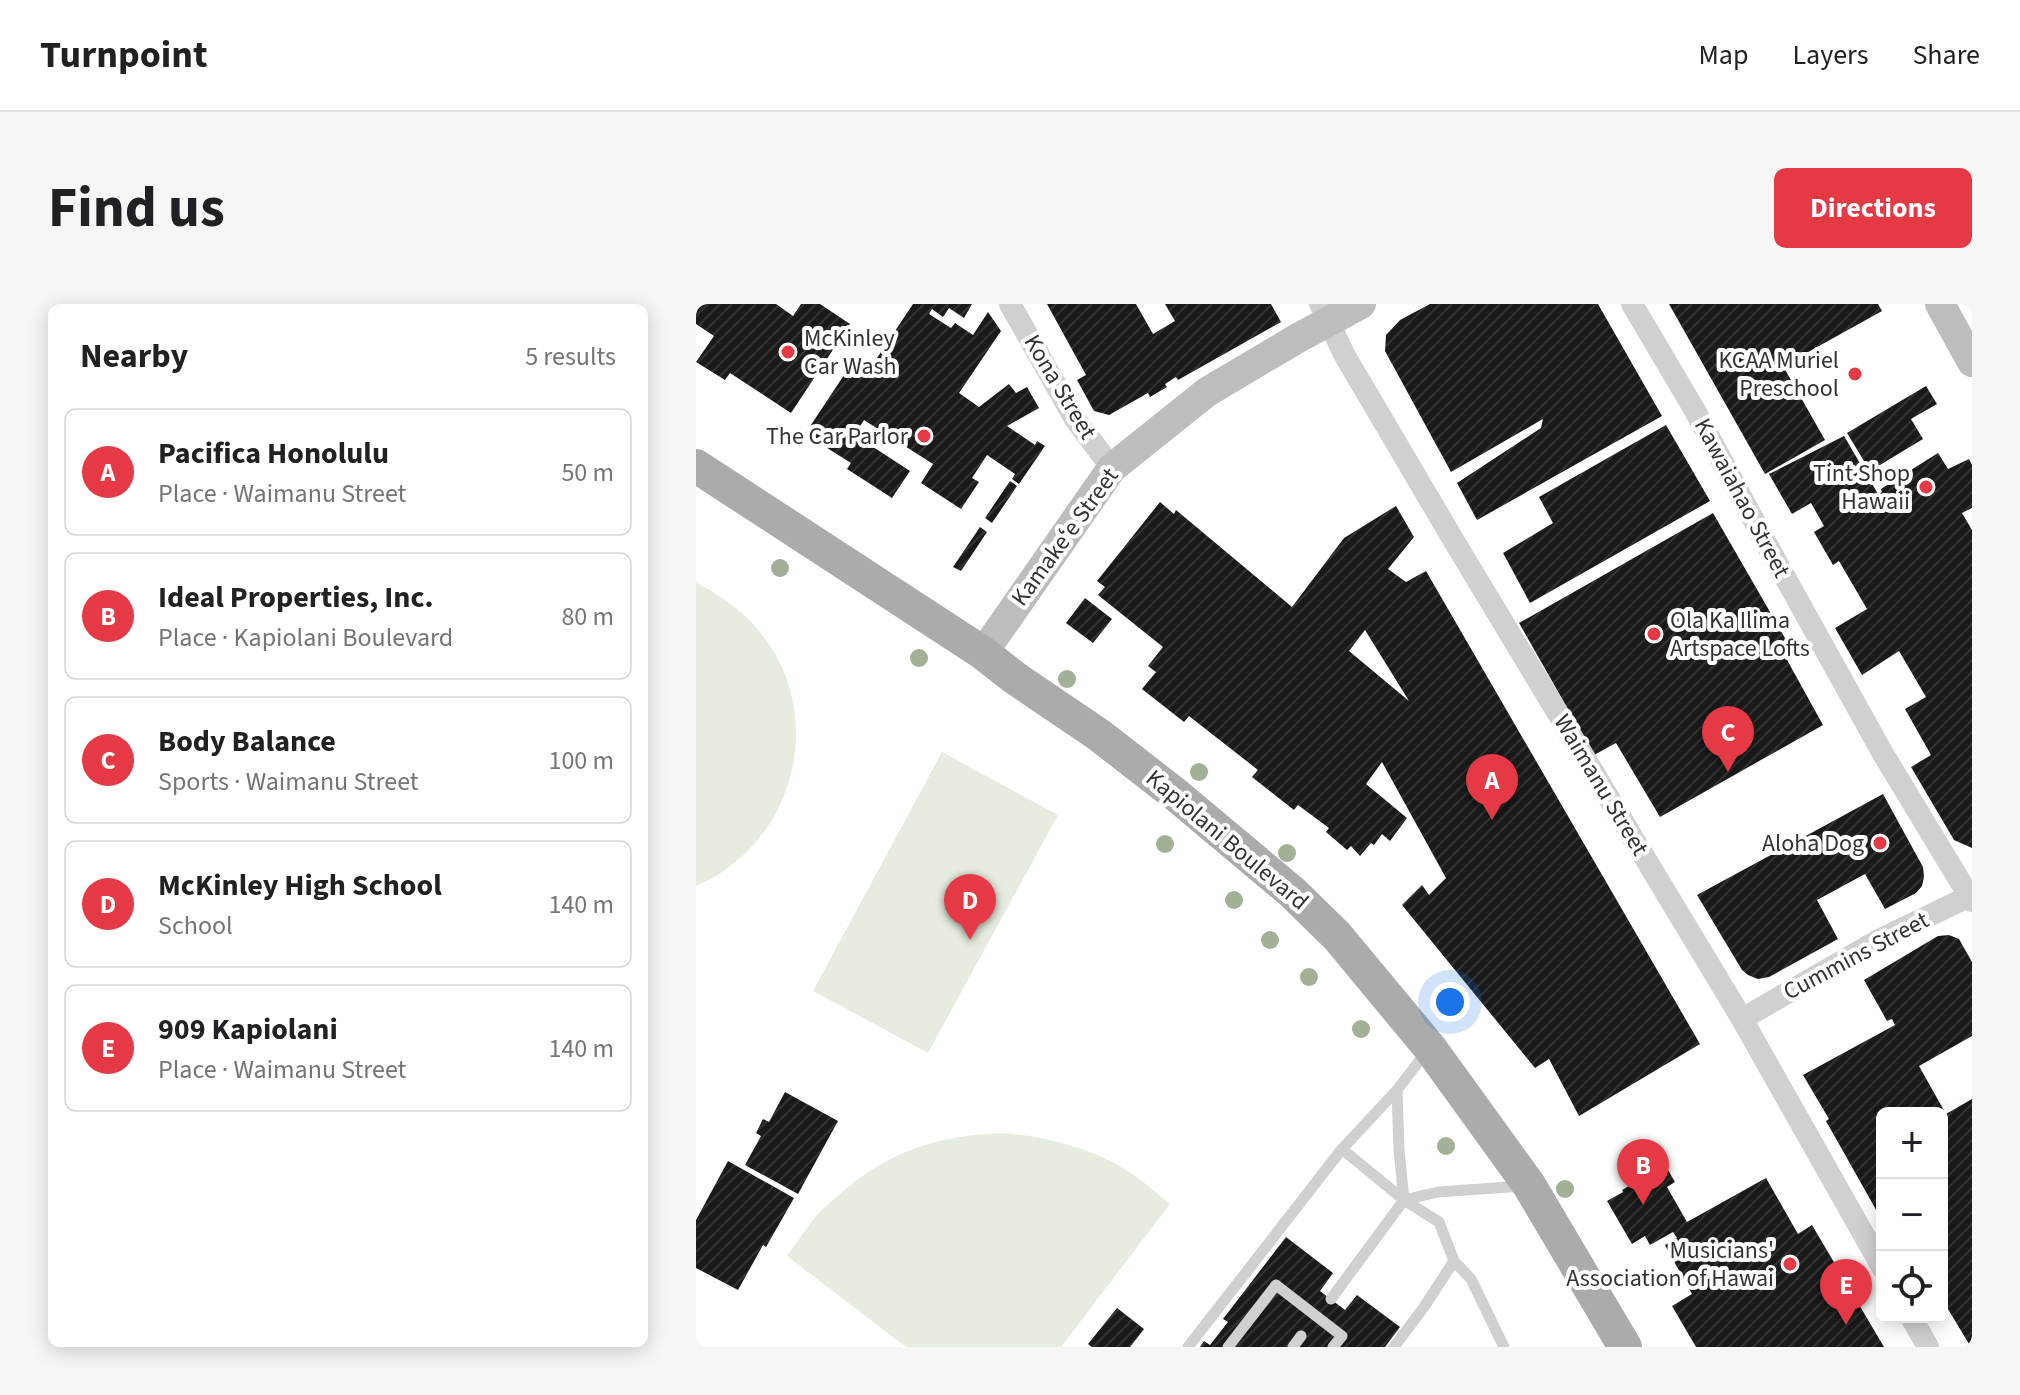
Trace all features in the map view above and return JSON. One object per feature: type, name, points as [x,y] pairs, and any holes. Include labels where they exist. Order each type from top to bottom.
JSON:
[{"type":"main road","name":"Kapiolani Boulevard","points":[[696,466],[983,653],[1099,735],[1292,892],[1337,936],[1430,1048],[1529,1185],[1625,1347]]},
{"type":"street","name":"Kona Street","points":[[1010,304],[1075,419],[1112,468]]},
{"type":"street","name":"Kamakeʻe Street","points":[[983,653],[1112,468],[1207,392],[1325,312],[1361,304]]},
{"type":"street","name":"Kawaiahao Street","points":[[1632,304],[1694,409],[1882,752],[1971,898]]},
{"type":"street","points":[[1940,304],[1972,362]]},
{"type":"street","name":"Waimanu Street","points":[[1325,312],[1345,356],[1742,1019],[1876,1256]]},
{"type":"street","name":"Cummins Street","points":[[1742,1019],[1877,941],[1971,898]]},
{"type":"street","points":[[1914,1323],[1928,1347]]},
{"type":"lane","points":[[1188,1347],[1342,1149],[1397,1090],[1430,1048]]},
{"type":"lane","points":[[1397,1090],[1404,1200]]},
{"type":"lane","points":[[1342,1149],[1404,1200],[1439,1222],[1454,1261],[1471,1279],[1504,1347]]},
{"type":"lane","points":[[1331,1299],[1404,1200],[1438,1192],[1529,1185]]},
{"type":"lane","points":[[1394,1347],[1454,1261]]},
{"type":"lane","points":[[1228,1347],[1276,1285],[1342,1336],[1333,1347]]},
{"type":"lane","points":[[1293,1347],[1301,1336]]},
{"type":"shaded area","points":[[696,582],[735,607],[766,640],[784,673],[794,708],[796,744],[790,780],[776,813],[756,842],[729,867],[696,886]]},
{"type":"shaded area","points":[[942,752],[1058,815],[928,1053],[813,991]]},
{"type":"shaded area","points":[[1002,1133],[1048,1140],[1093,1153],[1128,1171],[1170,1204],[1061,1347],[906,1347],[787,1256],[821,1210],[876,1167],[935,1142]]},
{"type":"building","name":"McKinley Car Wash","points":[[696,304],[776,304],[793,316],[801,304],[820,304],[850,324],[791,413],[730,373],[725,380],[696,362],[714,336],[696,324]]},
{"type":"building","points":[[913,304],[972,304],[964,318],[949,308],[943,317],[932,309],[929,314],[951,328],[955,323],[973,335],[988,312],[1001,331],[959,393],[979,407],[1009,384],[1016,393],[1027,387],[1039,408],[1007,426],[1035,445],[1037,441],[1045,446],[1019,484],[1012,479],[1015,474],[987,455],[972,478],[979,482],[961,509],[921,483],[933,464],[864,420],[852,438],[862,444],[864,441],[910,471],[892,498],[847,469],[851,463],[805,434],[850,366],[865,376]]},
{"type":"building","points":[[1047,304],[1136,304],[1153,334],[1175,321],[1165,304],[1271,304],[1281,322],[1178,380],[1176,377],[1165,384],[1167,387],[1150,397],[1148,393],[1109,415],[1094,411],[1077,380],[1086,375]]},
{"type":"building","points":[[1430,304],[1598,304],[1662,416],[1477,520],[1457,483],[1541,428],[1543,419],[1451,472],[1385,351],[1386,335],[1400,320]]},
{"type":"building","points":[[1669,304],[1878,304],[1882,311],[1783,366],[1825,440],[1765,474]]},
{"type":"building","points":[[1926,386],[1937,404],[1911,419],[1923,439],[1870,471],[1847,433]]},
{"type":"building","points":[[1666,425],[1710,501],[1530,603],[1503,553],[1553,523],[1539,497]]},
{"type":"building","points":[[1844,436],[1878,494],[1882,492],[1881,489],[1938,453],[1948,469],[1969,459],[1972,465],[1972,508],[1962,513],[1972,530],[1972,848],[1954,840],[1911,767],[1931,755],[1905,709],[1926,697],[1899,651],[1862,675],[1835,628],[1867,609],[1839,561],[1833,565],[1814,532],[1824,526],[1811,503],[1792,514],[1769,474]]},
{"type":"building","points":[[1010,481],[1017,486],[992,523],[985,518]]},
{"type":"building","points":[[1160,502],[1174,514],[1176,510],[1292,607],[1344,538],[1396,506],[1414,537],[1388,569],[1406,582],[1426,571],[1700,1044],[1579,1116],[1549,1059],[1535,1068],[1402,905],[1422,885],[1429,895],[1446,878],[1382,762],[1366,784],[1407,818],[1390,841],[1382,834],[1360,856],[1351,846],[1347,850],[1326,832],[1329,828],[1298,805],[1294,810],[1252,777],[1258,770],[1189,716],[1184,722],[1142,689],[1156,672],[1148,666],[1163,647],[1098,595],[1105,587],[1097,581]],"holes":[[[1365,630],[1409,701],[1349,651]]]},
{"type":"building","name":"Ola Ka Ilima Artspace Lofts","points":[[1713,513],[1789,645],[1781,649],[1823,725],[1660,817],[1616,743],[1594,755],[1519,623]]},
{"type":"building","points":[[980,527],[987,532],[961,571],[953,567]]},
{"type":"building","points":[[1085,598],[1112,619],[1093,643],[1066,623]]},
{"type":"building","points":[[1883,794],[1923,867],[1922,886],[1916,893],[1885,909],[1865,874],[1817,900],[1838,939],[1769,977],[1758,979],[1748,975],[1697,895]]},
{"type":"building","points":[[1949,935],[1959,939],[1972,962],[1972,1036],[1919,1066],[1942,1107],[1876,1107],[1876,1210],[1803,1075],[1895,1025],[1892,1019],[1887,1021],[1864,980],[1938,936]]},
{"type":"building","points":[[785,1092],[838,1121],[798,1194],[745,1165],[761,1136],[756,1133],[763,1119],[769,1122]]},
{"type":"building","points":[[1972,1099],[1972,1347],[1965,1347],[1969,1344],[1948,1309],[1948,1113]]},
{"type":"building","points":[[728,1161],[794,1198],[738,1290],[696,1268],[696,1220]]},
{"type":"building","points":[[1665,1165],[1675,1182],[1667,1187],[1687,1222],[1766,1178],[1798,1234],[1812,1225],[1884,1347],[1696,1347],[1672,1306],[1692,1294],[1665,1245],[1677,1238],[1673,1232],[1650,1245],[1645,1236],[1632,1244],[1607,1201]]},
{"type":"building","points":[[1286,1237],[1333,1273],[1320,1291],[1345,1310],[1357,1295],[1400,1327],[1385,1347],[1200,1347],[1204,1341],[1210,1345],[1228,1322],[1223,1319]]},
{"type":"building","points":[[1117,1308],[1144,1329],[1130,1347],[1092,1347],[1088,1344]]},
{"type":"place","name":"McKinley Car Wash","points":[[788,352]]},
{"type":"place","name":"KCAA Muriel Preschool","points":[[1855,374]]},
{"type":"place","name":"The Car Parlor","points":[[924,436]]},
{"type":"place","name":"Tint Shop Hawaii","points":[[1926,487]]},
{"type":"place","name":"Ola Ka Ilima Artspace Lofts","points":[[1654,634]]},
{"type":"place","name":"Body Balance","points":[[1728,772]]},
{"type":"place","name":"Pacifica Honolulu","points":[[1492,820]]},
{"type":"place","name":"Aloha Dog","points":[[1880,843]]},
{"type":"place","name":"McKinley High School","points":[[970,940]]},
{"type":"place","name":"Ideal Properties, Inc.","points":[[1643,1205]]},
{"type":"place","name":"Musicians' Association of Hawai","points":[[1790,1264]]},
{"type":"place","name":"909 Kapiolani","points":[[1846,1325]]}]
